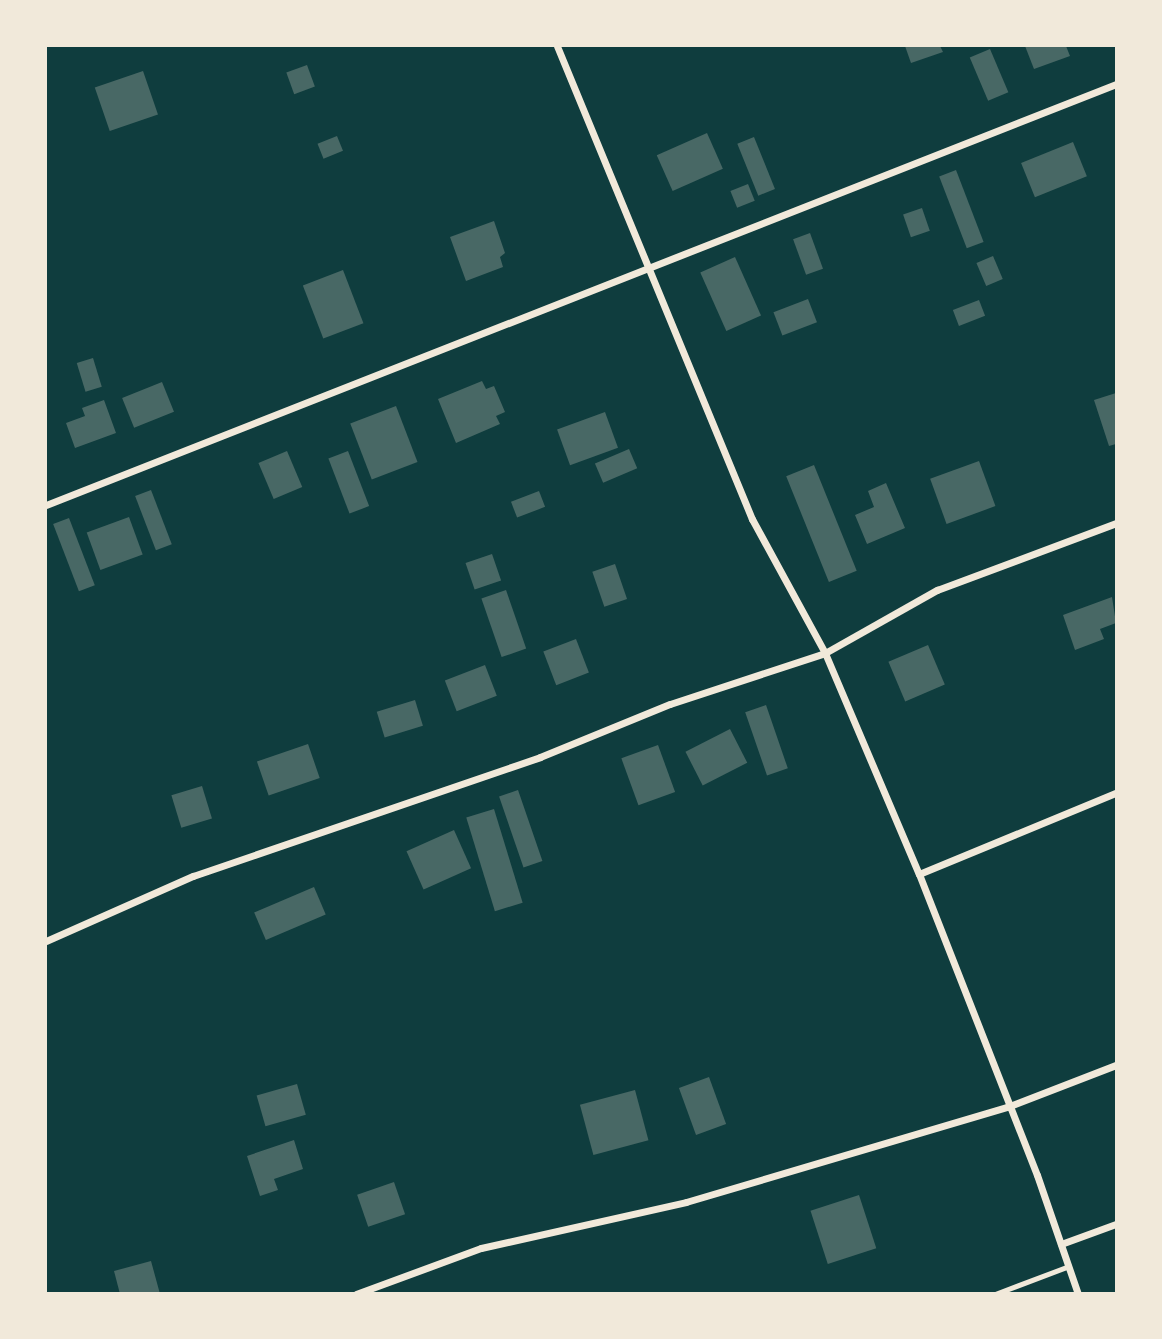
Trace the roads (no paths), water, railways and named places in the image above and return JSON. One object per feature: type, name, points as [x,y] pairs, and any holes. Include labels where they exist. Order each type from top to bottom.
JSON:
[{"type":"street","points":[[557,46],[645,266],[752,519],[825,653],[919,874],[1007,1107],[1037,1175],[1078,1293]]},
{"type":"street","points":[[46,505],[645,266],[1116,84]]},
{"type":"street","points":[[46,941],[193,876],[540,757],[670,704],[825,653],[937,590],[1116,523]]},
{"type":"street","points":[[919,874],[1116,793]]},
{"type":"street","points":[[356,1293],[481,1248],[686,1202],[1007,1107],[1116,1065]]},
{"type":"street","points":[[1061,1244],[1116,1224]]},
{"type":"lane","points":[[995,1293],[1069,1266]]}]
